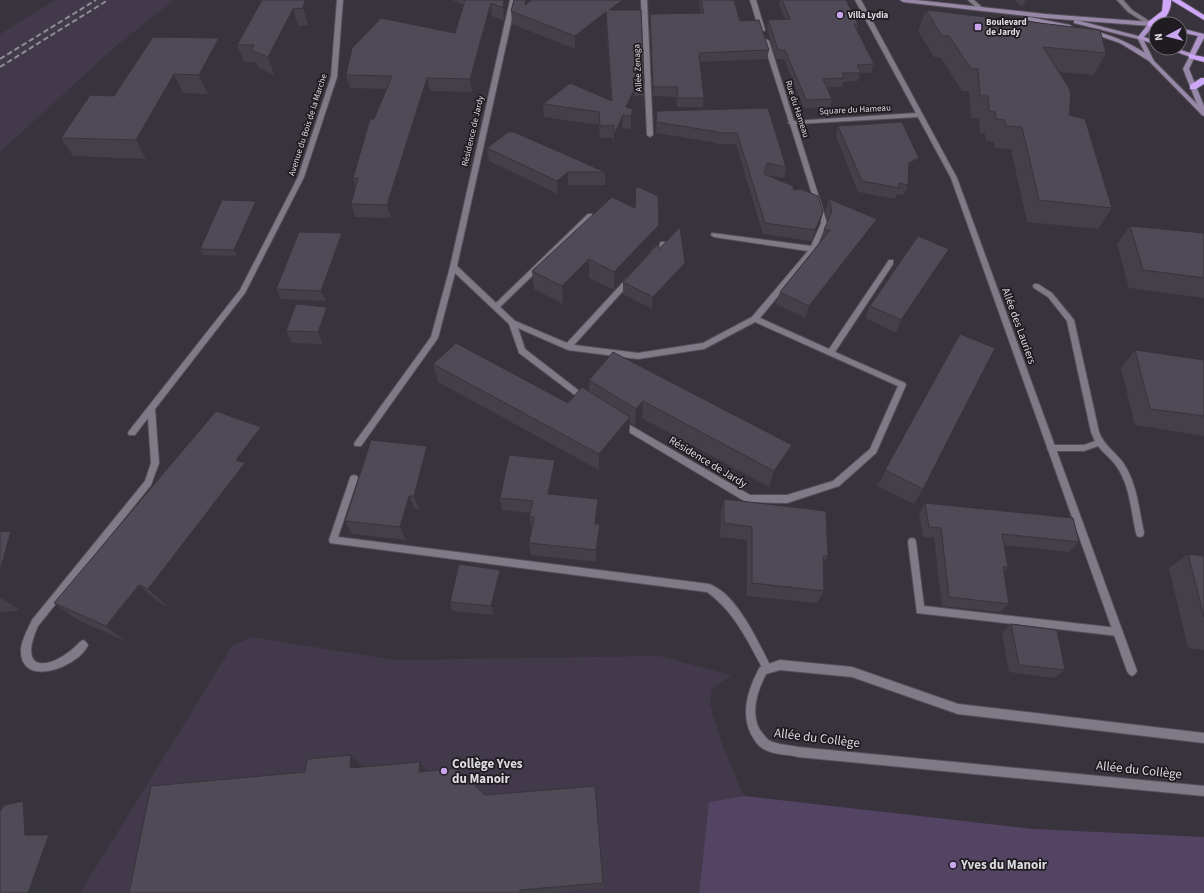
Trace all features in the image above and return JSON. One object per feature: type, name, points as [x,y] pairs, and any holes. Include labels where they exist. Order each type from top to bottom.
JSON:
[{"type":"highway","points":[[1162,16],[1168,8],[1167,0]]},
{"type":"highway","points":[[1175,0],[1204,18]]},
{"type":"highway","points":[[1192,56],[1204,60]]},
{"type":"highway","points":[[1193,87],[1204,80]]},
{"type":"main road","points":[[903,0],[1045,16],[1148,24]]},
{"type":"main road","points":[[981,9],[1109,37],[1131,46],[1152,62],[1204,114]]},
{"type":"main road","points":[[1045,16],[1148,40]]},
{"type":"main road","points":[[1140,38],[1148,30]]},
{"type":"main road","points":[[1188,32],[1203,36],[1186,69],[1204,114]]},
{"type":"main road","points":[[1140,38],[1152,62]]},
{"type":"main road","points":[[1188,55],[1192,56]]},
{"type":"street","name":"Avenue du Bois de la Marche","points":[[132,432],[243,291],[304,170],[334,77],[340,0]]},
{"type":"street","name":"Résidence de Jardy","points":[[358,444],[434,338],[453,267],[513,0]]},
{"type":"street","name":"Allée Zenaga","points":[[644,0],[650,134]]},
{"type":"street","name":"Rue du Hameau","points":[[753,0],[824,223],[813,249]]},
{"type":"street","name":"Allée des Lauriers","points":[[858,0],[954,178],[1132,671]]},
{"type":"street","points":[[971,0],[981,9]]},
{"type":"street","points":[[1120,0],[1130,11],[1148,21]]},
{"type":"street","name":"Square du Hameau","points":[[792,123],[919,115]]},
{"type":"street","points":[[496,308],[590,216]]},
{"type":"street","points":[[714,235],[813,249]]},
{"type":"street","points":[[647,261],[663,244]]},
{"type":"street","points":[[453,267],[512,323],[568,347],[638,356],[704,346],[755,319],[813,249]]},
{"type":"street","points":[[830,353],[891,262]]},
{"type":"street","points":[[568,347],[636,273]]},
{"type":"street","points":[[1036,286],[1050,295],[1070,320],[1098,443],[1120,465],[1129,481],[1140,532]]},
{"type":"street","name":"Résidence de Jardy","points":[[610,417],[749,499],[787,499],[836,484],[873,451],[902,385],[755,319]]},
{"type":"street","points":[[512,323],[522,351],[591,404]]},
{"type":"street","points":[[84,645],[72,656],[49,668],[38,667],[29,661],[26,654],[30,634],[35,623],[148,483],[155,463],[151,408]]},
{"type":"street","points":[[1051,448],[1084,448],[1098,443]]},
{"type":"street","points":[[354,478],[332,540],[708,588],[718,594],[736,614],[767,668],[780,665],[852,672],[958,709],[1204,738]]},
{"type":"street","points":[[912,542],[920,610],[1118,632]]},
{"type":"street","name":"Allée du Collège","points":[[767,668],[763,670],[754,685],[750,717],[756,733],[766,745],[798,752],[1204,791]]},
{"type":"shaded area","points":[[55,0],[174,0],[117,45],[0,152],[0,34]]},
{"type":"shaded area","name":"Collège Yves du Manoir","points":[[252,637],[394,660],[659,656],[731,675],[712,689],[710,705],[723,747],[744,796],[709,802],[699,893],[80,893],[233,645]]},
{"type":"shaded area","name":"Yves du Manoir","points":[[744,796],[1034,829],[1204,837],[1204,893],[699,893],[709,802]]},
{"type":"building","points":[[262,0],[305,0],[303,8],[293,9],[268,57],[251,50],[254,45],[237,45]]},
{"type":"building","points":[[465,0],[504,0],[503,8],[491,3],[470,79],[427,78],[387,205],[351,204],[358,178],[353,178],[370,119],[374,119],[392,76],[346,75],[352,48],[381,18],[455,33]]},
{"type":"building","points":[[514,0],[526,0],[525,5],[532,0],[623,0],[609,10],[641,10],[644,83],[634,83],[634,90],[626,107],[633,109],[631,116],[623,115],[614,135],[614,125],[600,126],[599,112],[543,104],[570,83],[612,101],[606,12],[575,36],[511,11]]},
{"type":"building","points":[[701,0],[734,0],[740,21],[759,20],[769,50],[699,53],[704,98],[678,98],[677,87],[653,87],[650,14],[704,13]]},
{"type":"building","points":[[782,0],[846,0],[858,24],[854,24],[874,64],[857,65],[861,73],[842,73],[844,78],[823,79],[832,99],[806,100],[785,50],[778,50],[768,20],[790,19]]},
{"type":"building","points":[[926,10],[1100,30],[1106,53],[1043,47],[1069,88],[1071,95],[1069,115],[1085,119],[1112,208],[1039,200],[1022,127],[1005,126],[1005,120],[996,119],[995,112],[989,111],[988,96],[980,96],[978,69],[971,69],[949,36],[942,36]]},
{"type":"building","points":[[153,37],[219,38],[199,75],[174,74],[136,140],[61,138],[90,95],[114,96]]},
{"type":"building","points":[[768,108],[786,167],[767,163],[764,174],[793,186],[794,190],[801,189],[818,196],[823,212],[815,230],[765,223],[737,133],[718,133],[656,122],[657,111]]},
{"type":"building","points":[[902,122],[919,158],[909,163],[908,185],[899,183],[899,188],[862,181],[838,126]]},
{"type":"building","points":[[508,132],[514,132],[605,172],[568,172],[557,181],[487,148]]},
{"type":"building","points":[[636,186],[658,196],[659,225],[614,272],[589,259],[562,286],[532,271],[612,197],[635,208]]},
{"type":"building","points":[[829,199],[877,219],[809,306],[780,292],[830,230],[824,230],[832,211]]},
{"type":"building","points":[[222,200],[256,201],[234,250],[200,249]]},
{"type":"building","points":[[1130,226],[1204,233],[1204,278],[1143,270]]},
{"type":"building","points":[[680,227],[685,263],[653,297],[623,282],[659,243],[659,249]]},
{"type":"building","points":[[299,232],[342,233],[321,291],[276,289]]},
{"type":"building","points":[[918,236],[949,249],[901,320],[870,306]]},
{"type":"building","points":[[296,304],[327,307],[318,332],[286,331]]},
{"type":"building","points":[[960,334],[995,348],[923,489],[885,470]]},
{"type":"building","points":[[456,343],[568,403],[582,387],[630,417],[599,454],[433,364]]},
{"type":"building","points":[[1135,350],[1204,360],[1204,416],[1150,409]]},
{"type":"building","points":[[613,352],[792,445],[774,471],[643,401],[636,409],[589,380]]},
{"type":"building","points":[[216,411],[261,427],[236,460],[245,463],[148,589],[139,585],[106,626],[54,603]]},
{"type":"building","points":[[371,440],[427,446],[414,496],[409,496],[400,527],[345,521]]},
{"type":"building","points":[[509,455],[555,460],[548,494],[598,499],[595,524],[600,524],[596,550],[529,543],[534,517],[529,517],[533,501],[500,498]]},
{"type":"building","points":[[724,499],[826,511],[828,556],[823,556],[824,591],[752,583],[752,527],[724,523]]},
{"type":"building","points":[[925,503],[1073,518],[1079,542],[1002,534],[1008,567],[1003,567],[1009,604],[949,597],[941,528],[929,527]]},
{"type":"building","points":[[11,531],[0,571],[0,532]]},
{"type":"building","points":[[1188,554],[1204,556],[1204,617]]},
{"type":"building","points":[[459,564],[500,570],[491,606],[450,602]]},
{"type":"building","points":[[1011,624],[1057,630],[1065,670],[1019,665]]},
{"type":"building","points":[[351,755],[350,768],[420,762],[419,772],[456,768],[485,795],[595,786],[603,883],[520,890],[520,893],[129,893],[151,786],[305,772],[307,759]]},
{"type":"building","points":[[23,801],[25,835],[49,835],[28,893],[0,893],[0,811],[5,805]]},
{"type":"railway","points":[[0,59],[96,0]]},
{"type":"railway","points":[[0,67],[108,0]]},
{"type":"place","name":"Villa Lydia","points":[[840,15]]},
{"type":"place","name":"Boulevard de Jardy","points":[[978,27]]},
{"type":"place","name":"Collège Yves du Manoir","points":[[444,771]]},
{"type":"place","name":"Yves du Manoir","points":[[953,865]]}]
